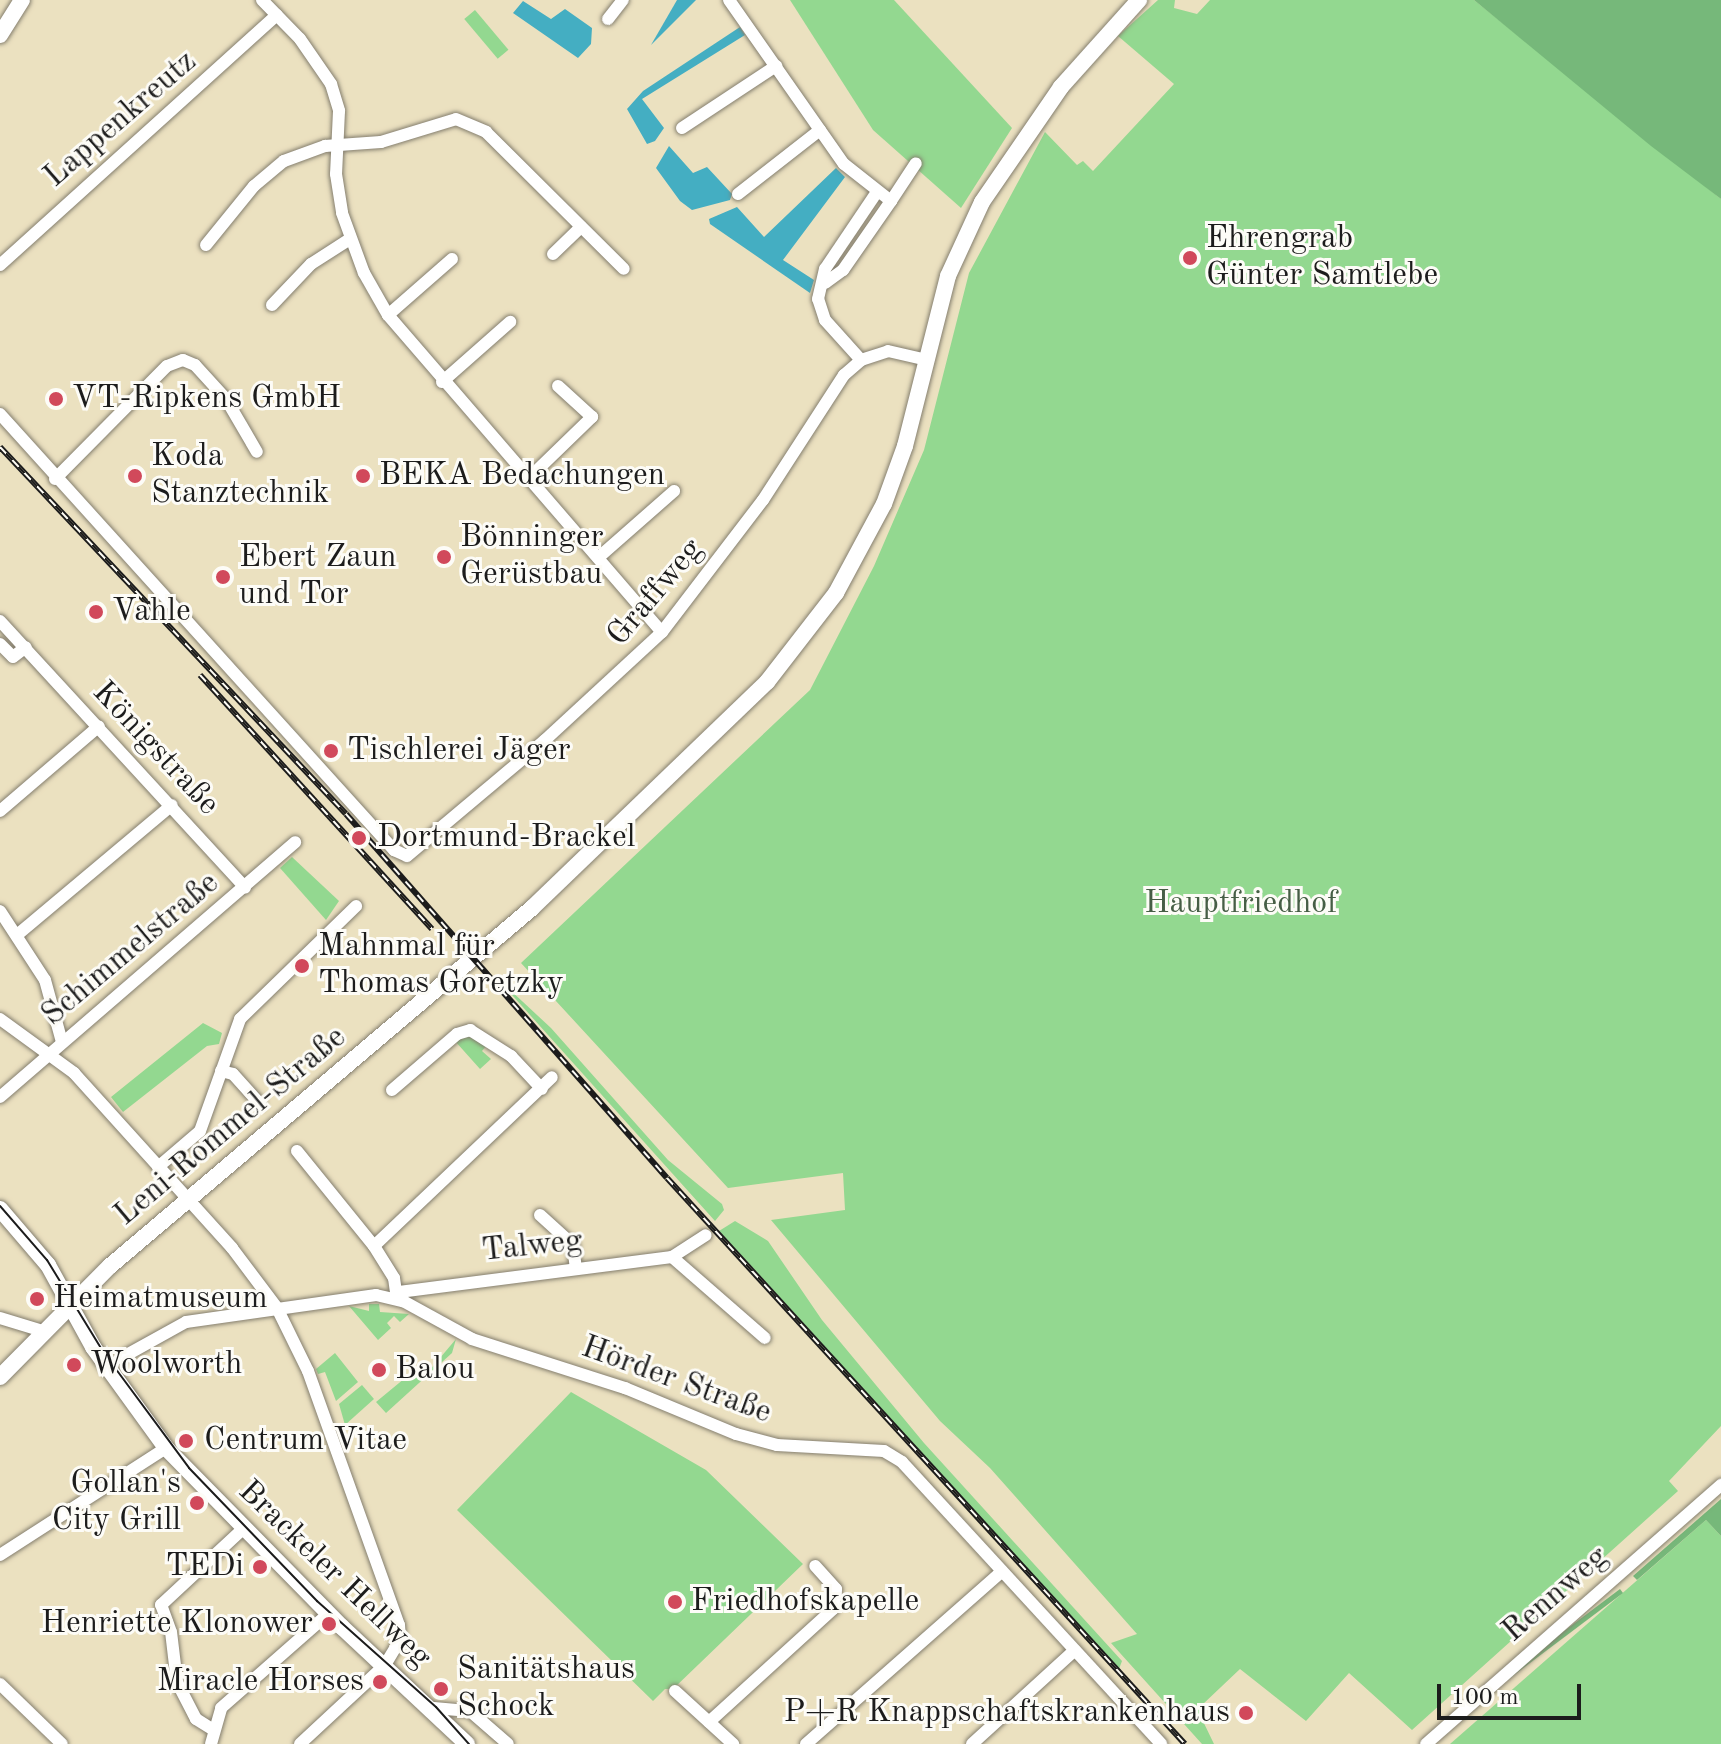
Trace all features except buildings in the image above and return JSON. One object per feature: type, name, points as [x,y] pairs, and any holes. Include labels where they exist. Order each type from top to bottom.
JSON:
[{"type":"main road","points":[[0,35],[22,0]]},
{"type":"main road","name":"Leni-Rommel-Straße","points":[[0,1377],[70,1305],[187,1200],[463,970],[767,682],[859,556],[899,465],[948,276],[982,202],[1061,87],[1139,0]]},
{"type":"main road","name":"Brackeler Hellweg","points":[[0,1209],[48,1265],[93,1347],[166,1448],[328,1614],[434,1708],[467,1744]]},
{"type":"street","points":[[262,0],[331,84],[339,111],[337,190],[350,239],[388,315],[442,382],[662,632]]},
{"type":"street","points":[[608,19],[623,0]]},
{"type":"street","points":[[729,0],[844,164],[891,201]]},
{"type":"street","name":"Lappenkreutz","points":[[0,265],[277,15]]},
{"type":"street","points":[[682,128],[776,66]]},
{"type":"street","points":[[206,245],[274,168],[296,155],[381,142],[437,121],[473,122],[624,269]]},
{"type":"street","points":[[738,194],[820,130]]},
{"type":"street","points":[[825,283],[843,270],[916,163]]},
{"type":"street","points":[[877,192],[825,269],[825,283],[818,299],[821,314],[861,360],[888,351],[926,360]]},
{"type":"street","points":[[553,254],[581,227]]},
{"type":"street","points":[[272,305],[311,264],[350,239]]},
{"type":"street","points":[[388,315],[452,259]]},
{"type":"street","points":[[442,382],[510,322]]},
{"type":"street","points":[[0,414],[55,479],[167,366],[183,360],[195,365],[226,399],[257,452]]},
{"type":"street","name":"Graffweg","points":[[55,479],[394,850],[407,856],[417,852],[662,632],[763,500],[844,375],[861,360]]},
{"type":"street","points":[[529,478],[592,417],[558,386]]},
{"type":"street","points":[[599,557],[674,491]]},
{"type":"street","name":"Königstraße","points":[[0,621],[245,887]]},
{"type":"street","points":[[0,644],[13,657],[26,647]]},
{"type":"street","points":[[0,811],[99,726]]},
{"type":"street","points":[[17,935],[172,805]]},
{"type":"street","name":"Schimmelstraße","points":[[0,1097],[295,842]]},
{"type":"street","points":[[158,1167],[200,1131],[240,1019],[356,906]]},
{"type":"street","points":[[0,911],[51,995],[62,1042]]},
{"type":"street","points":[[0,1019],[80,1080],[187,1200],[277,1308],[308,1371],[399,1625],[400,1640],[385,1665],[300,1744]]},
{"type":"street","points":[[392,1090],[457,1034],[470,1030],[511,1056],[542,1089]]},
{"type":"street","points":[[221,1071],[233,1074],[260,1104]]},
{"type":"street","points":[[374,1246],[552,1077]]},
{"type":"street","points":[[297,1151],[374,1246],[398,1295]]},
{"type":"street","points":[[540,1215],[573,1245],[576,1268]]},
{"type":"street","name":"Talweg","points":[[398,1295],[672,1257],[706,1235]]},
{"type":"street","points":[[672,1257],[765,1338]]},
{"type":"street","name":"Hörder Straße","points":[[121,1358],[186,1322],[376,1295],[398,1295],[472,1339],[625,1388],[736,1434],[777,1445],[884,1451],[902,1462],[1161,1744]]},
{"type":"street","points":[[0,1318],[46,1332]]},
{"type":"street","points":[[0,1555],[166,1448]]},
{"type":"street","name":"Rennweg","points":[[1426,1744],[1721,1485]]},
{"type":"street","points":[[212,1729],[196,1719],[177,1682],[171,1632],[161,1605],[244,1528]]},
{"type":"street","points":[[709,1722],[833,1609],[836,1589],[815,1566]]},
{"type":"street","points":[[806,1744],[1002,1571]]},
{"type":"street","points":[[211,1744],[212,1729],[233,1696],[328,1614]]},
{"type":"street","points":[[972,1744],[1075,1650]]},
{"type":"street","points":[[0,1684],[62,1744]]},
{"type":"street","points":[[675,1691],[733,1744]]},
{"type":"street","points":[[434,1708],[470,1711],[508,1744]]},
{"type":"green space","points":[[790,0],[894,0],[1012,128],[961,208],[873,130]]},
{"type":"green space","name":"Hauptfriedhof","points":[[1158,0],[1175,0],[1174,8],[1197,14],[1210,0],[1474,0],[1721,199],[1721,1426],[1669,1481],[1678,1491],[1412,1730],[1349,1673],[1306,1721],[1240,1669],[1202,1705],[1205,1710],[1200,1715],[1214,1744],[1202,1744],[1111,1643],[1137,1634],[990,1468],[940,1421],[771,1220],[845,1210],[843,1173],[728,1188],[521,963],[810,690],[874,566],[924,450],[969,273],[1045,132],[1077,165],[1083,161],[1093,171],[1174,84],[1118,36]]},
{"type":"green space","points":[[1474,0],[1721,0],[1721,199],[1651,146]]},
{"type":"green space","points":[[475,10],[508,50],[498,59],[464,19]]},
{"type":"green space","points":[[292,857],[339,901],[326,920],[280,868]]},
{"type":"green space","points":[[495,976],[551,1028],[668,1160],[722,1204],[724,1210],[715,1221]]},
{"type":"green space","points":[[203,1023],[222,1033],[219,1044],[207,1046],[123,1112],[111,1097]]},
{"type":"green space","points":[[463,1034],[487,1045],[482,1051],[491,1059],[480,1069],[455,1041]]},
{"type":"green space","points":[[735,1221],[768,1241],[822,1320],[924,1443],[1122,1661],[1119,1669],[719,1231]]},
{"type":"green space","points":[[369,1304],[379,1304],[380,1312],[409,1314],[400,1322],[394,1316],[387,1323],[391,1328],[378,1340],[349,1306],[369,1311]]},
{"type":"green space","points":[[456,1339],[452,1353],[386,1413],[376,1402],[422,1364],[429,1371]]},
{"type":"green space","points":[[335,1353],[358,1382],[336,1401],[325,1372],[318,1374],[316,1369]]},
{"type":"green space","points":[[362,1385],[374,1399],[345,1425],[339,1404]]},
{"type":"green space","points":[[571,1392],[706,1470],[803,1564],[673,1689],[665,1689],[653,1701],[457,1510]]},
{"type":"green space","points":[[1721,1499],[1721,1536],[1706,1520],[1637,1580],[1633,1576]]},
{"type":"green space","points":[[1706,1520],[1721,1536],[1721,1744],[1450,1744]]},
{"type":"green space","points":[[1620,1589],[1623,1593],[1435,1734],[1432,1730]]},
{"type":"water","points":[[677,0],[696,0],[651,45]]},
{"type":"water","points":[[523,1],[551,19],[565,9],[592,28],[591,44],[578,58],[513,13]]},
{"type":"water","points":[[740,27],[745,35],[642,99],[664,128],[655,141],[647,144],[627,109],[643,91]]},
{"type":"water","points":[[669,146],[693,173],[707,167],[732,194],[730,200],[692,210],[680,201],[656,168]]},
{"type":"water","points":[[836,168],[845,177],[783,260],[814,280],[810,293],[710,224],[709,219],[737,207],[764,237]]},
{"type":"tram line","points":[[0,1206],[47,1260],[104,1353],[189,1468],[317,1601],[436,1707],[469,1744]]},
{"type":"railway","points":[[0,447],[346,814],[667,1178],[1185,1744]]},
{"type":"railway","points":[[200,675],[432,929]]},
{"type":"place","name":"Ehrengrab Günter Samtlebe","points":[[1190,258]]},
{"type":"place","name":"VT-Ripkens GmbH","points":[[56,399]]},
{"type":"place","name":"Koda Stanztechnik","points":[[135,476]]},
{"type":"place","name":"BEKA Bedachungen","points":[[363,476]]},
{"type":"place","name":"Bönninger Gerüstbau","points":[[444,557]]},
{"type":"place","name":"Ebert Zaun und Tor","points":[[223,577]]},
{"type":"place","name":"Vahle","points":[[96,612]]},
{"type":"place","name":"Tischlerei Jäger","points":[[331,751]]},
{"type":"place","name":"Dortmund-Brackel","points":[[359,838]]},
{"type":"place","name":"Mahnmal für Thomas Goretzky","points":[[302,966]]},
{"type":"place","name":"Heimatmuseum","points":[[37,1299]]},
{"type":"place","name":"Woolworth","points":[[74,1365]]},
{"type":"place","name":"Balou","points":[[379,1370]]},
{"type":"place","name":"Centrum Vitae","points":[[186,1441]]},
{"type":"place","name":"Gollan's City Grill","points":[[197,1503]]},
{"type":"place","name":"TEDi","points":[[260,1567]]},
{"type":"place","name":"Friedhofskapelle","points":[[675,1602]]},
{"type":"place","name":"Henriette Klonower","points":[[329,1624]]},
{"type":"place","name":"Miracle Horses","points":[[380,1682]]},
{"type":"place","name":"Sanitätshaus Schock","points":[[441,1689]]},
{"type":"place","name":"P+R Knappschaftskrankenhaus","points":[[1246,1713]]}]
